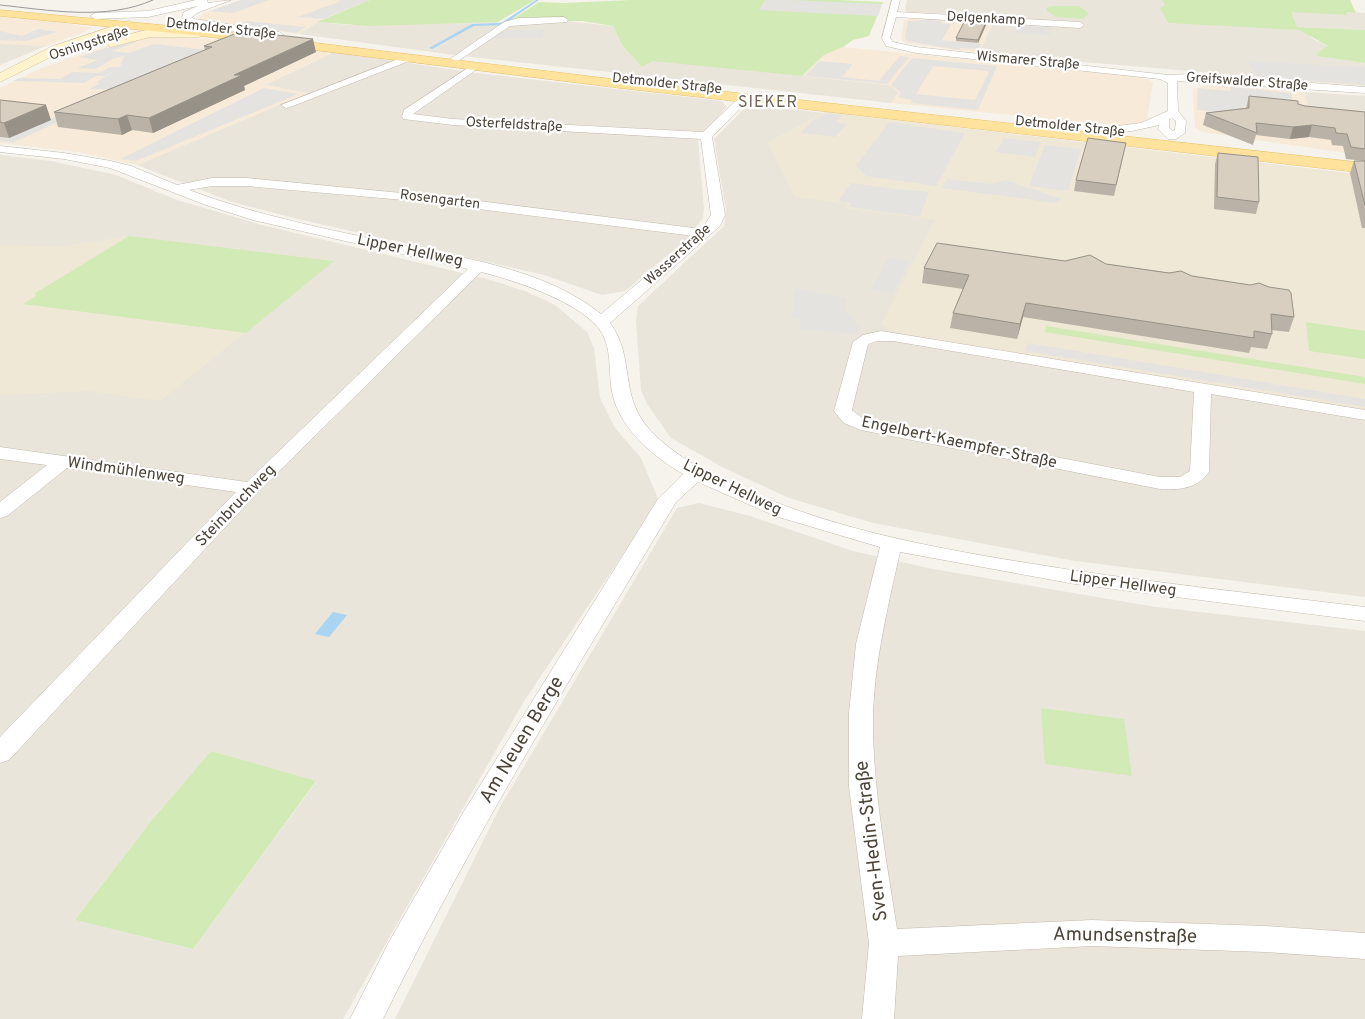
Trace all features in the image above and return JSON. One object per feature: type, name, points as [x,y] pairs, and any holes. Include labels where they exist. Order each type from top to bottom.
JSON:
[{"type":"main road","name":"Detmolder Straße","points":[[0,9],[95,16],[199,33],[745,98],[1365,160]]},
{"type":"main road","name":"Detmolder Straße","points":[[0,13],[129,25],[143,24]]},
{"type":"main road","points":[[13,14],[103,27],[89,42]]},
{"type":"main road","name":"Detmolder Straße","points":[[158,22],[279,35],[455,59],[1106,130],[1171,142],[1365,168]]},
{"type":"main road","points":[[143,24],[158,22]]},
{"type":"main road","name":"Osningstraße","points":[[0,78],[35,61],[143,24]]},
{"type":"main road","name":"Osningstraße","points":[[89,42],[129,25]]},
{"type":"main road","points":[[89,42],[150,33],[199,33]]},
{"type":"street","points":[[158,22],[226,0]]},
{"type":"street","points":[[892,14],[896,0]]},
{"type":"street","points":[[95,16],[148,14],[181,5],[206,1]]},
{"type":"street","points":[[143,24],[206,1]]},
{"type":"street","points":[[192,12],[187,17],[190,22],[279,35]]},
{"type":"street","name":"Delgenkamp","points":[[892,14],[1080,25]]},
{"type":"street","name":"Wismarer Straße","points":[[892,14],[886,40],[889,44],[916,50],[1136,72],[1167,78]]},
{"type":"street","points":[[455,59],[507,24],[519,21],[564,20]]},
{"type":"street","name":"Detmolder Straße","points":[[286,105],[406,59]]},
{"type":"street","name":"Osterfeldstraße","points":[[474,67],[408,112],[407,117],[414,119],[706,136]]},
{"type":"street","name":"Greifswalder Straße","points":[[1167,78],[1192,77],[1365,90]]},
{"type":"street","name":"Greifswalder Straße","points":[[1167,78],[1174,84],[1173,112],[1181,121],[1181,131],[1171,142]]},
{"type":"street","points":[[706,136],[745,98]]},
{"type":"street","points":[[1106,130],[1136,128],[1164,119],[1173,112]]},
{"type":"street","points":[[1164,119],[1164,129],[1171,142]]},
{"type":"street","name":"Wasserstraße","points":[[602,322],[706,233],[718,215],[706,136]]},
{"type":"street","name":"Lipper Hellweg","points":[[0,149],[107,164],[131,170],[175,189],[268,220],[479,266],[527,280],[572,298],[602,322],[612,334],[617,348],[621,391],[630,415],[642,432],[660,449],[697,474],[782,513],[890,546],[1111,584],[1365,614]]},
{"type":"street","name":"Rosengarten","points":[[175,189],[210,181],[236,180],[301,188],[366,191],[706,233]]},
{"type":"street","name":"Steinbruchweg","points":[[0,753],[252,488],[479,266]]},
{"type":"street","name":"Engelbert-Kaempfer-Straße","points":[[1203,389],[1199,472],[1193,480],[1179,484],[1160,483],[861,425],[850,419],[843,411],[861,342],[879,335],[1365,415]]},
{"type":"street","name":"Windmühlenweg","points":[[0,453],[252,488]]},
{"type":"street","points":[[0,512],[62,462]]},
{"type":"street","name":"Am Neuen Berge","points":[[366,1019],[457,849],[668,499],[697,474]]},
{"type":"street","name":"Sven-Hedin-Straße","points":[[878,1019],[884,942],[862,787],[862,713],[868,644],[890,546]]},
{"type":"street","name":"Amundsenstraße","points":[[884,942],[1092,933],[1265,939],[1365,946]]},
{"type":"shaded area","points":[[241,0],[370,0],[323,19],[299,34],[198,20],[204,13]]},
{"type":"shaded area","points":[[241,0],[269,0],[233,13],[210,11]]},
{"type":"shaded area","points":[[335,0],[370,0],[323,19],[298,17],[341,1]]},
{"type":"shaded area","points":[[765,0],[882,4],[878,16],[759,10]]},
{"type":"shaded area","points":[[907,0],[1162,0],[1165,5],[1160,8],[1304,31],[1313,39],[1328,46],[1318,56],[1365,63],[1365,86],[979,53],[993,23],[952,21],[952,14],[907,12],[905,10]]},
{"type":"shaded area","points":[[1292,11],[1347,15],[1346,12],[1365,13],[1365,30],[1297,27]]},
{"type":"shaded area","points":[[0,17],[59,22],[94,28],[46,46],[0,44]]},
{"type":"shaded area","points":[[912,18],[993,23],[979,53],[905,43],[901,38],[904,21]]},
{"type":"shaded area","points":[[925,18],[941,19],[941,23],[951,24],[942,40],[982,44],[979,49],[960,48],[958,50],[907,41],[905,38],[908,21],[925,20]]},
{"type":"shaded area","points":[[247,21],[306,27],[296,33],[236,25]]},
{"type":"shaded area","points":[[564,21],[613,26],[622,45],[642,67],[652,60],[889,85],[899,92],[891,103],[462,56],[299,34],[317,22],[350,25]]},
{"type":"shaded area","points":[[1015,25],[1049,27],[1051,35],[1016,33]]},
{"type":"shaded area","points":[[38,29],[57,32],[26,41],[0,40],[0,31],[22,36]]},
{"type":"shaded area","points":[[501,30],[545,30],[542,38],[489,39]]},
{"type":"shaded area","points":[[155,36],[213,39],[334,52],[265,85],[308,93],[137,165],[77,152],[0,143],[0,88],[39,69],[67,59],[123,41]]},
{"type":"shaded area","points":[[3,42],[46,46],[0,65],[0,44]]},
{"type":"shaded area","points":[[124,42],[137,42],[112,51],[129,53],[154,44],[208,50],[129,89],[90,89],[100,83],[95,83],[117,69],[105,76],[96,76],[84,83],[13,81],[19,78],[60,79],[72,72],[99,73],[110,67],[120,67],[124,56],[114,58],[96,69],[77,68],[98,60],[79,57]]},
{"type":"shaded area","points":[[843,47],[1129,75],[1148,79],[1153,83],[1147,119],[1138,124],[1120,126],[891,103],[899,92],[889,85],[802,76],[824,55]]},
{"type":"shaded area","points":[[334,52],[476,73],[722,101],[727,107],[698,140],[704,209],[703,218],[688,238],[625,291],[602,295],[544,275],[298,219],[232,202],[137,165],[307,93],[265,85]]},
{"type":"shaded area","points":[[900,56],[909,57],[887,84],[805,76],[820,61],[853,64],[842,77],[879,81]]},
{"type":"shaded area","points":[[912,58],[997,66],[978,110],[911,103],[912,100],[898,97],[901,92],[891,85]],"holes":[[[933,66],[988,71],[975,100],[916,94]]]},
{"type":"shaded area","points":[[1248,61],[1365,67],[1365,84],[1259,78]]},
{"type":"shaded area","points":[[1208,85],[1305,92],[1308,113],[1352,154],[1202,132],[1195,127],[1193,89]]},
{"type":"shaded area","points":[[1231,87],[1291,93],[1294,111],[1244,106],[1244,115],[1197,110],[1198,88],[1230,91]]},
{"type":"shaded area","points":[[264,88],[298,94],[136,161],[120,159]]},
{"type":"shaded area","points":[[1305,92],[1365,96],[1365,123],[1308,113]]},
{"type":"shaded area","points":[[755,105],[1365,175],[1365,597],[1075,561],[873,523],[789,498],[724,468],[671,438],[647,404],[641,390],[636,321],[638,306],[724,226],[726,210],[714,139],[746,107]]},
{"type":"shaded area","points":[[81,106],[91,107],[12,143],[0,141],[0,137],[9,138]]},
{"type":"shaded area","points":[[825,112],[1365,175],[1365,410],[901,334],[889,330],[881,324],[935,220],[845,208],[847,204],[795,197],[767,142]]},
{"type":"shaded area","points":[[827,113],[842,115],[836,122],[847,124],[835,137],[801,133],[813,120]]},
{"type":"shaded area","points":[[889,122],[965,133],[936,186],[866,176],[856,166]]},
{"type":"shaded area","points":[[1004,138],[1041,142],[1035,157],[996,152]]},
{"type":"shaded area","points":[[1045,145],[1081,149],[1068,191],[1029,186]]},
{"type":"shaded area","points":[[0,155],[51,161],[116,175],[177,200],[262,225],[487,279],[525,291],[555,305],[587,332],[594,348],[600,398],[615,428],[641,458],[659,501],[524,701],[343,1019],[0,1019]],"holes":[[[211,751],[316,782],[193,949],[75,920],[152,820]]]},
{"type":"shaded area","points":[[947,179],[991,184],[1006,180],[1062,199],[1055,203],[942,188]]},
{"type":"shaded area","points":[[851,183],[929,192],[920,217],[849,207],[851,203],[838,201]]},
{"type":"shaded area","points":[[129,236],[334,261],[160,401],[89,391],[0,395],[0,245],[61,247]]},
{"type":"shaded area","points":[[888,258],[910,261],[893,294],[871,290]]},
{"type":"shaded area","points":[[798,289],[847,298],[844,308],[861,329],[855,334],[799,329],[802,318],[792,317],[795,291]]},
{"type":"shaded area","points":[[1028,343],[1365,399],[1365,407],[1025,351]]},
{"type":"shaded area","points":[[699,503],[750,516],[853,551],[933,569],[1156,607],[1365,631],[1365,1019],[395,1019],[500,807],[677,508]]},
{"type":"green space","points":[[370,0],[535,0],[498,22],[369,26],[317,22]]},
{"type":"green space","points":[[631,0],[837,0],[883,2],[869,36],[853,40],[843,47],[824,55],[802,76],[652,61],[642,67],[622,45],[613,26],[582,21],[508,22],[539,2],[564,3]]},
{"type":"green space","points":[[1162,0],[1350,0],[1356,13],[1347,12],[1347,15],[1292,12],[1297,27],[1365,30],[1365,63],[1317,56],[1318,52],[1328,46],[1299,30],[1168,23],[1160,8],[1165,5]]},
{"type":"green space","points":[[1052,6],[1079,6],[1089,14],[1084,17],[1085,19],[1056,17],[1046,10]]},
{"type":"green space","points":[[129,236],[334,261],[246,333],[23,304],[37,295],[34,294]]},
{"type":"green space","points":[[1306,322],[1365,331],[1365,359],[1309,351]]},
{"type":"green space","points":[[1046,326],[1365,377],[1365,384],[1045,332]]},
{"type":"green space","points":[[1041,708],[1124,719],[1132,776],[1045,764]]},
{"type":"green space","points":[[211,751],[316,781],[193,949],[75,920],[152,820]]},
{"type":"water","points":[[333,612],[347,615],[329,637],[315,634]]},
{"type":"building","points":[[965,20],[986,22],[978,40],[956,38]]},
{"type":"building","points":[[242,31],[313,39],[234,75],[242,75],[149,118],[127,115],[118,119],[54,112],[212,47],[204,46]]},
{"type":"building","points":[[1249,96],[1298,101],[1298,104],[1305,106],[1365,112],[1365,149],[1351,147],[1347,134],[1336,133],[1335,128],[1312,125],[1293,127],[1256,123],[1257,133],[1206,113],[1249,108]]},
{"type":"building","points":[[0,100],[46,105],[4,123],[0,122]]},
{"type":"building","points":[[1088,138],[1126,143],[1116,185],[1076,180]]},
{"type":"building","points":[[1218,153],[1258,157],[1259,202],[1217,197]]},
{"type":"building","points":[[1354,161],[1365,161],[1365,205]]},
{"type":"building","points":[[937,243],[1065,261],[1090,255],[1106,264],[1169,273],[1181,271],[1192,276],[1250,285],[1259,283],[1269,287],[1289,290],[1294,317],[1271,314],[1272,334],[1254,331],[1254,338],[1026,303],[1020,324],[953,313],[969,275],[924,268]]},
{"type":"waterway","points":[[431,48],[473,25],[502,24],[538,0]]},
{"type":"tram line","points":[[0,5],[58,11],[97,12],[135,6],[153,0]]},
{"type":"district","name":"SIEKER","points":[[768,103]]}]
